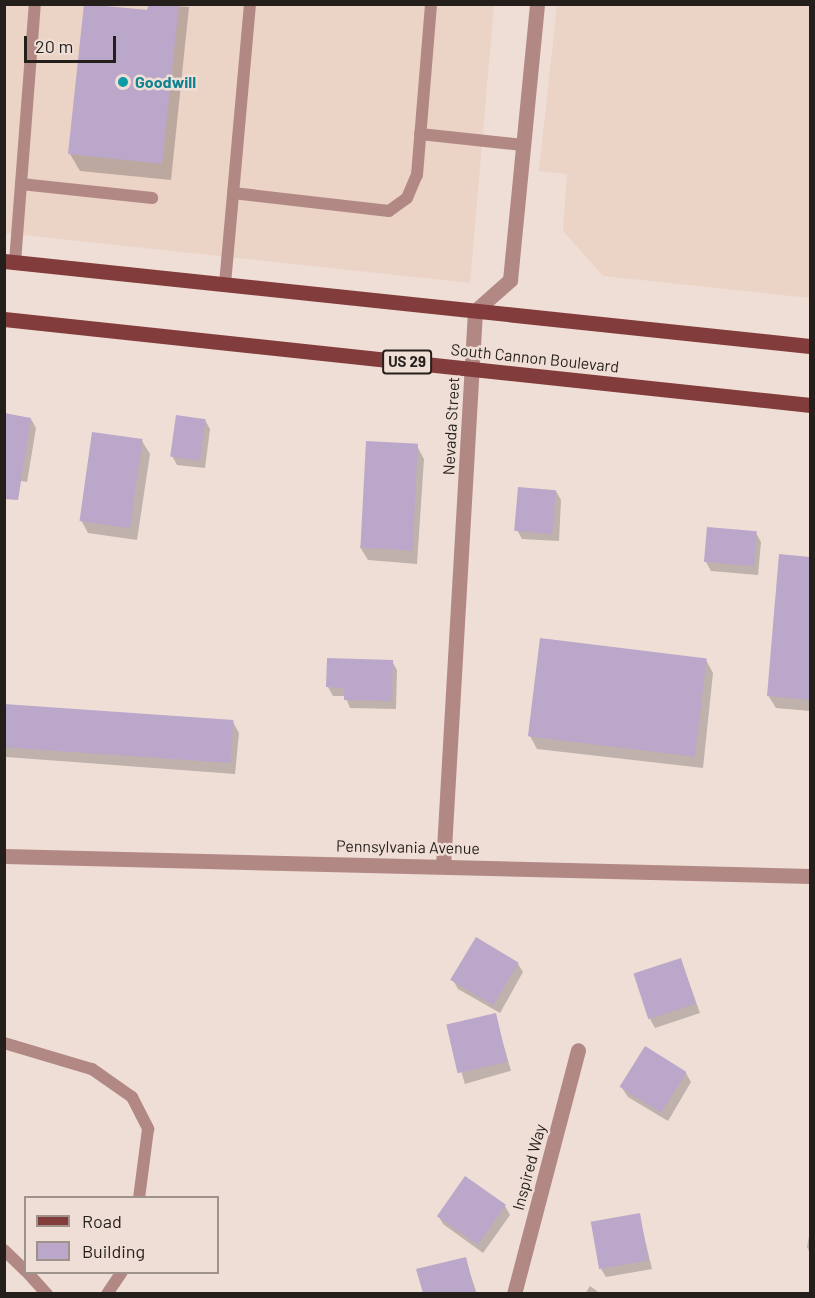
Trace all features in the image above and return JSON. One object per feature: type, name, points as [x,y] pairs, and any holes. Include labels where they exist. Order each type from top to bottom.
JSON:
[{"type":"main road","points":[[10,262],[810,346]]},
{"type":"main road","name":"South Cannon Boulevard","points":[[4,319],[810,405]]},
{"type":"street","points":[[475,311],[510,280],[537,4]]},
{"type":"street","name":"Nevada Street","points":[[443,866],[475,311]]},
{"type":"street","name":"Pennsylvania Avenue","points":[[4,856],[810,876]]},
{"type":"street","name":"Inspired Way","points":[[514,1293],[578,1050]]},
{"type":"lane","points":[[10,262],[21,184],[34,4]]},
{"type":"lane","points":[[225,284],[250,4]]},
{"type":"lane","points":[[233,193],[389,212],[407,198],[417,175],[431,4]]},
{"type":"lane","points":[[420,134],[523,145]]},
{"type":"lane","points":[[21,184],[152,198]]},
{"type":"lane","points":[[4,1043],[92,1069],[132,1097],[147,1129],[139,1196]]},
{"type":"lane","points":[[4,1250],[24,1270]]},
{"type":"lane","points":[[28,1274],[47,1293]]},
{"type":"lane","points":[[107,1293],[121,1274]]},
{"type":"shaded area","points":[[5,5],[494,5],[470,283],[5,233]]},
{"type":"shaded area","points":[[557,5],[810,5],[810,298],[603,276],[563,231],[567,174],[539,171]]},
{"type":"building","name":"Goodwill","points":[[84,4],[148,10],[148,4],[179,4],[162,164],[68,154]]},
{"type":"building","points":[[4,413],[31,418],[18,500],[4,499]]},
{"type":"building","points":[[176,415],[206,419],[200,461],[170,457]]},
{"type":"building","points":[[92,432],[143,439],[130,528],[79,521]]},
{"type":"building","points":[[366,441],[418,444],[412,551],[360,548]]},
{"type":"building","points":[[518,487],[556,490],[552,534],[514,531]]},
{"type":"building","points":[[707,527],[757,531],[754,566],[704,562]]},
{"type":"building","points":[[779,554],[810,557],[810,700],[767,696]]},
{"type":"building","points":[[540,638],[707,658],[695,757],[528,736]]},
{"type":"building","points":[[327,658],[393,660],[392,701],[344,700],[344,688],[326,687]]},
{"type":"building","points":[[4,704],[233,720],[230,763],[4,747]]},
{"type":"building","points":[[476,937],[519,963],[493,1006],[450,980]]},
{"type":"building","points":[[681,958],[696,1004],[648,1019],[633,973]]},
{"type":"building","points":[[496,1013],[507,1062],[458,1073],[446,1024]]},
{"type":"building","points":[[645,1046],[687,1072],[661,1113],[620,1087]]},
{"type":"building","points":[[465,1176],[506,1205],[478,1245],[437,1216]]},
{"type":"building","points":[[640,1213],[648,1260],[599,1269],[591,1222]]},
{"type":"building","points":[[466,1257],[475,1293],[423,1293],[416,1269]]},
{"type":"place","name":"Goodwill","points":[[123,82]]}]
